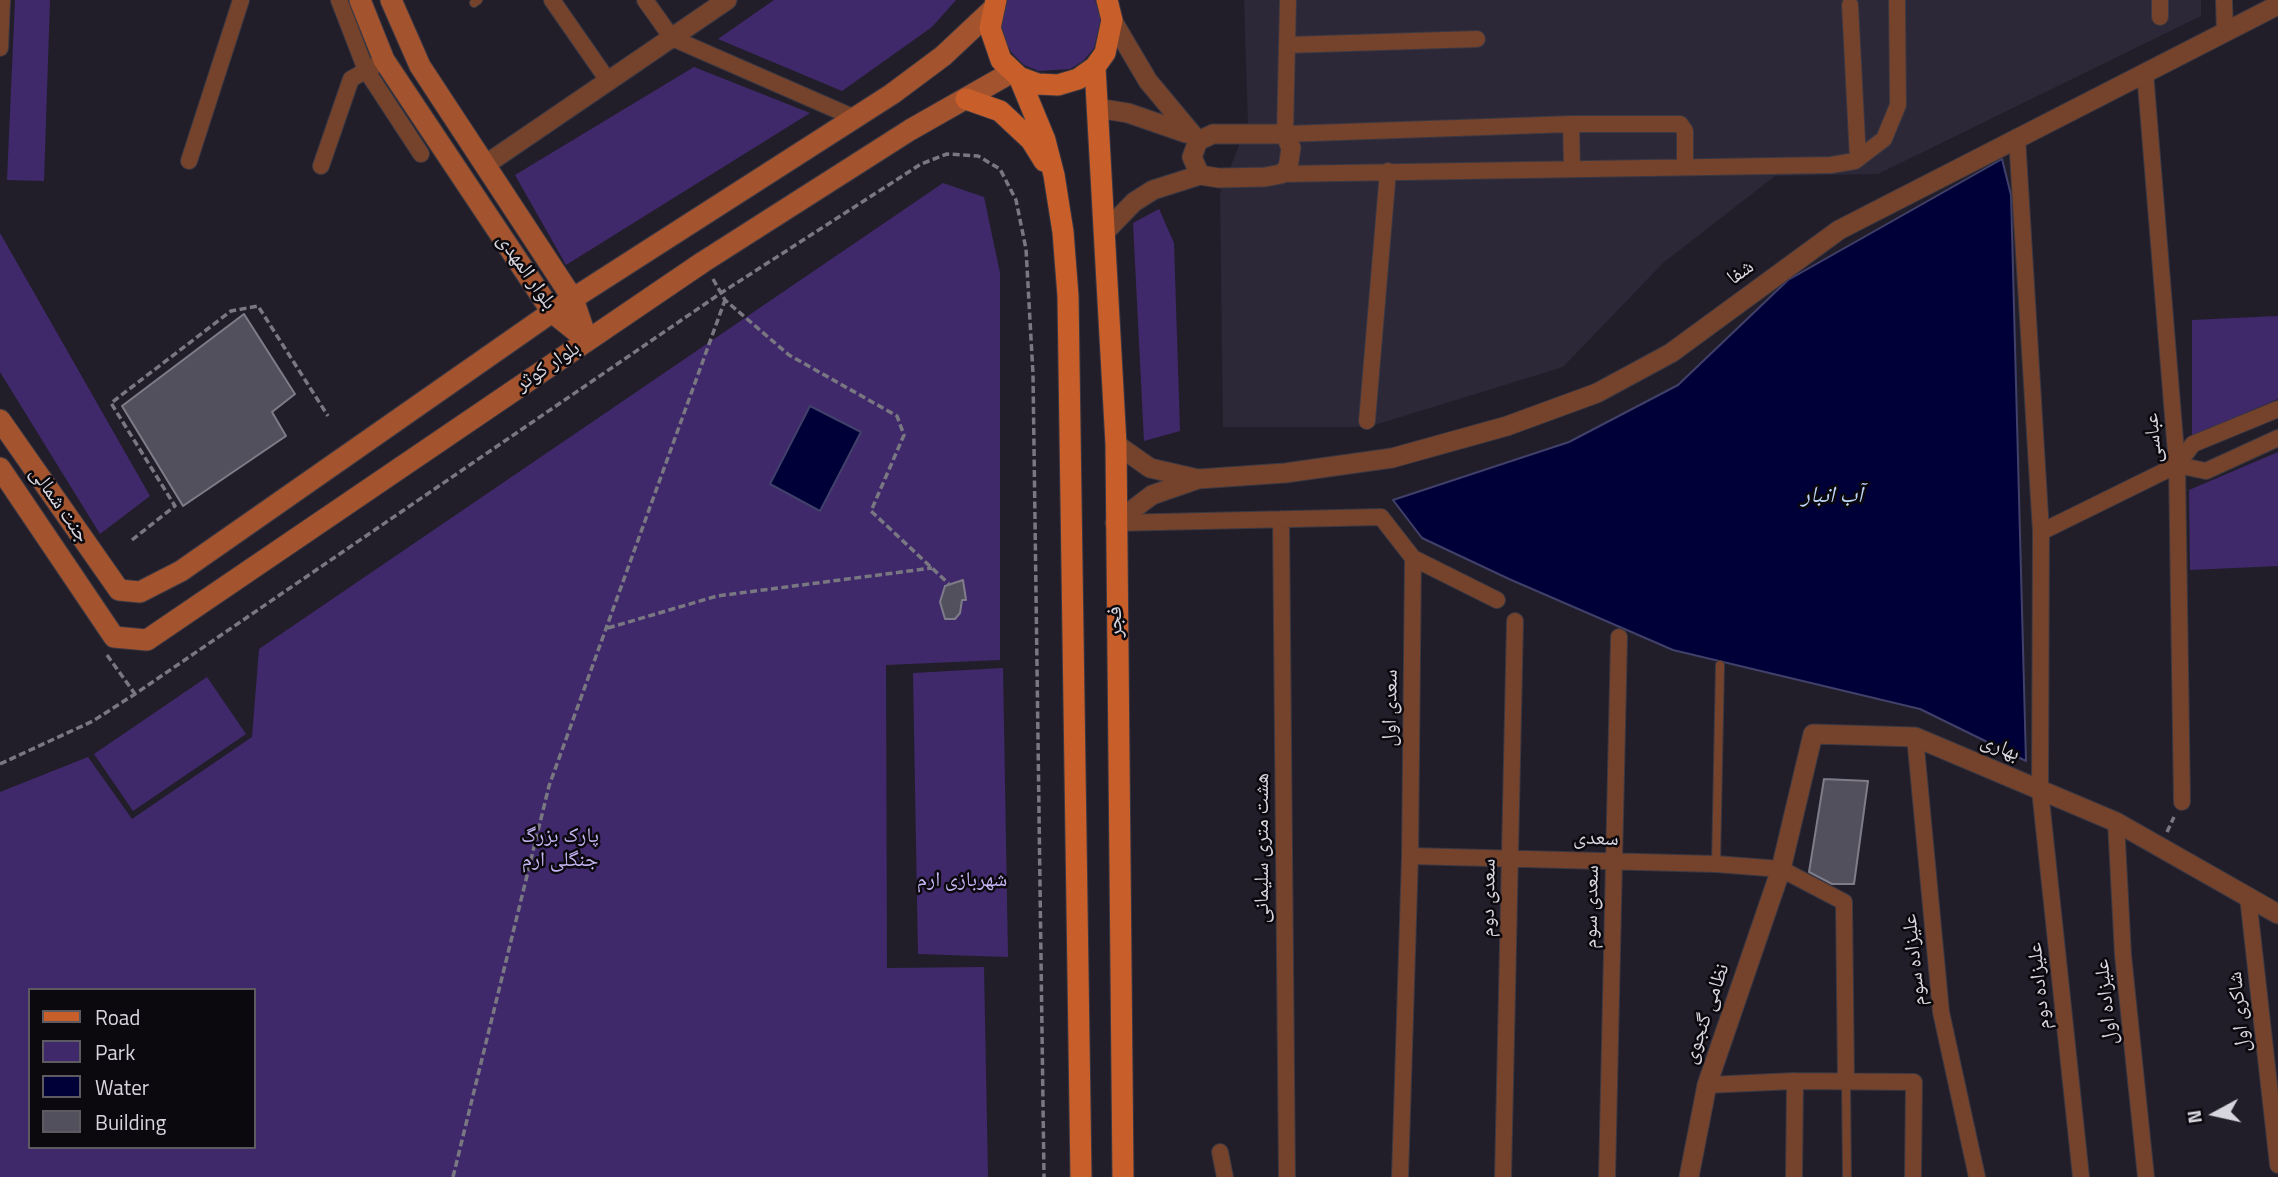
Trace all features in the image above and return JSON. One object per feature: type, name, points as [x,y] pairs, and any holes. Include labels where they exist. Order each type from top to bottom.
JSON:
[{"type":"main road","name":"بلوار المهدی","points":[[360,0],[375,65],[552,312],[587,340]]},
{"type":"main road","name":"بلوار المهدی","points":[[391,0],[420,66],[573,299],[587,340]]},
{"type":"main road","name":"فجر","points":[[994,6],[993,45],[1016,74],[1045,140],[1054,175],[1063,232],[1071,361],[1081,1177]]},
{"type":"main road","name":"بلوار کوثر","points":[[119,590],[140,592],[181,571],[552,312],[855,118],[943,56],[994,6]]},
{"type":"main road","points":[[1016,74],[1038,85],[1058,85],[1078,79],[1095,67],[1105,53],[1109,6]]},
{"type":"main road","name":"فجر","points":[[1095,67],[1116,444],[1123,1177]]},
{"type":"main road","name":"بلوار کوثر","points":[[96,611],[114,637],[146,640],[703,262],[910,130],[1016,74]]},
{"type":"main road","points":[[966,99],[1000,111],[1031,140],[1054,175]]},
{"type":"main road","name":"جنت شمالی","points":[[0,420],[119,590]]},
{"type":"main road","name":"جنت شمالی","points":[[0,468],[96,611]]},
{"type":"main road","points":[[96,611],[119,590]]},
{"type":"street","points":[[0,48],[2,0]]},
{"type":"street","points":[[189,161],[241,0]]},
{"type":"street","points":[[340,0],[421,154]]},
{"type":"street","points":[[552,0],[608,82]]},
{"type":"street","points":[[645,0],[672,38],[855,118]]},
{"type":"street","points":[[485,165],[727,0]]},
{"type":"street","points":[[1280,174],[1288,168],[1291,148],[1286,134],[1287,0]]},
{"type":"street","points":[[1105,232],[1134,202],[1153,190],[1200,175],[1219,178],[1388,171],[1831,165],[1858,159],[1884,139],[1898,106],[1897,0]]},
{"type":"street","points":[[2160,0],[2160,17]]},
{"type":"street","points":[[2224,0],[2225,32]]},
{"type":"street","points":[[1850,5],[1858,159]]},
{"type":"street","name":"شفا","points":[[1198,479],[1285,473],[1392,458],[1507,426],[1597,393],[1671,353],[1839,230],[2278,5]]},
{"type":"street","points":[[1109,6],[1148,81],[1198,141]]},
{"type":"street","points":[[1287,45],[1477,39]]},
{"type":"street","points":[[321,166],[351,79],[375,65]]},
{"type":"street","name":"عباسی","points":[[2145,72],[2177,465],[2182,802]]},
{"type":"street","points":[[1097,108],[1160,121],[1198,141]]},
{"type":"street","points":[[1200,175],[1192,157],[1198,141],[1213,134],[1571,124],[1680,124],[1685,131],[1685,167]]},
{"type":"street","points":[[1571,124],[1572,168]]},
{"type":"street","name":"علیزاده دوم","points":[[2017,137],[2041,532],[2040,790],[2081,1177]]},
{"type":"street","points":[[1367,421],[1388,171]]},
{"type":"street","points":[[2041,532],[2177,465],[2193,444],[2278,409]]},
{"type":"street","points":[[2177,465],[2206,471],[2278,438]]},
{"type":"street","points":[[1116,444],[1150,468],[1198,479]]},
{"type":"street","points":[[1115,523],[1152,495],[1198,479]]},
{"type":"street","points":[[1115,523],[1381,517],[1413,558],[1497,600]]},
{"type":"street","name":"هشت متری سلیمانی","points":[[1282,519],[1287,1177]]},
{"type":"street","name":"سعدی اول","points":[[1400,1177],[1410,856],[1413,558]]},
{"type":"street","name":"سعدی دوم","points":[[1503,1177],[1515,621]]},
{"type":"street","name":"سعدی سوم","points":[[1607,1177],[1619,637]]},
{"type":"street","name":"بهاری","points":[[1781,869],[1814,734],[1915,737],[2116,822],[2278,914]]},
{"type":"street","name":"علیزاده سوم","points":[[1915,737],[1941,1012],[1977,1177]]},
{"type":"street","name":"علیزاده اول","points":[[2116,822],[2123,955],[2146,1177]]},
{"type":"street","name":"سعدی","points":[[1410,856],[1716,864],[1781,869]]},
{"type":"street","points":[[1781,869],[1844,902],[1846,1081]]},
{"type":"street","name":"نظامی گنجوی","points":[[1689,1177],[1707,1085],[1781,869]]},
{"type":"street","name":"شاکری اول","points":[[2248,897],[2278,1165]]},
{"type":"street","points":[[1794,1177],[1795,1081]]},
{"type":"street","points":[[1707,1085],[1795,1081],[1914,1082],[1913,1177]]},
{"type":"street","points":[[1220,1152],[1225,1177]]},
{"type":"lane","points":[[1716,864],[1720,666]]},
{"type":"lane","points":[[1846,1081],[1847,1177]]},
{"type":"path","points":[[0,764],[93,721],[135,694],[721,293],[921,164],[947,154],[978,156],[1000,169],[1016,200],[1027,249],[1033,374],[1044,1177]]},
{"type":"path","points":[[703,262],[725,300],[789,355],[897,416],[904,435],[872,511],[950,584]]},
{"type":"path","points":[[453,1177],[549,786],[725,300]]},
{"type":"path","points":[[132,540],[175,506],[111,403],[231,311],[258,306],[328,416]]},
{"type":"path","points":[[608,628],[718,596],[932,568]]},
{"type":"path","points":[[2160,846],[2182,802]]},
{"type":"shaded area","points":[[1244,0],[2201,0],[2201,16],[1878,174],[1775,176],[1663,263],[1563,367],[1368,427],[1223,427],[1220,193],[1248,123]]},
{"type":"green space","points":[[15,0],[50,0],[44,181],[7,180]]},
{"type":"green space","points":[[774,0],[956,0],[932,27],[842,91],[718,39]]},
{"type":"green space","points":[[1007,0],[1095,0],[1101,18],[1094,48],[1083,61],[1070,69],[1039,71],[1024,65],[1012,53],[1004,38],[1001,22]]},
{"type":"green space","points":[[694,67],[810,113],[566,265],[515,175]]},
{"type":"green space","name":"پارک بزرگ جنگلی ارم","points":[[943,183],[984,197],[1000,273],[1000,660],[886,665],[887,968],[984,967],[988,1177],[0,1177],[0,792],[88,757],[132,819],[252,737],[259,649]]},
{"type":"green space","points":[[1159,209],[1174,243],[1180,431],[1144,441],[1133,223]]},
{"type":"green space","points":[[0,233],[150,496],[100,534],[0,372]]},
{"type":"green space","points":[[2278,316],[2278,399],[2192,436],[2192,320]]},
{"type":"green space","points":[[2278,452],[2278,566],[2190,570],[2189,490]]},
{"type":"green space","name":"شهربازی ارم","points":[[1003,668],[1008,957],[918,954],[913,673]]},
{"type":"green space","points":[[207,677],[246,734],[133,811],[94,754]]},
{"type":"water","name":"آب انبار","points":[[2002,159],[2011,195],[2026,761],[1920,709],[1673,650],[1422,538],[1393,500],[1569,442],[1678,385],[1788,280]]},
{"type":"water","points":[[810,406],[861,432],[820,511],[770,484]]},
{"type":"building","points":[[244,314],[295,394],[272,412],[286,436],[183,506],[122,406]]},
{"type":"building","points":[[963,580],[966,600],[962,600],[960,613],[955,619],[945,619],[940,602],[945,586]]},
{"type":"building","points":[[1824,779],[1868,781],[1854,884],[1832,884],[1809,872]]}]
